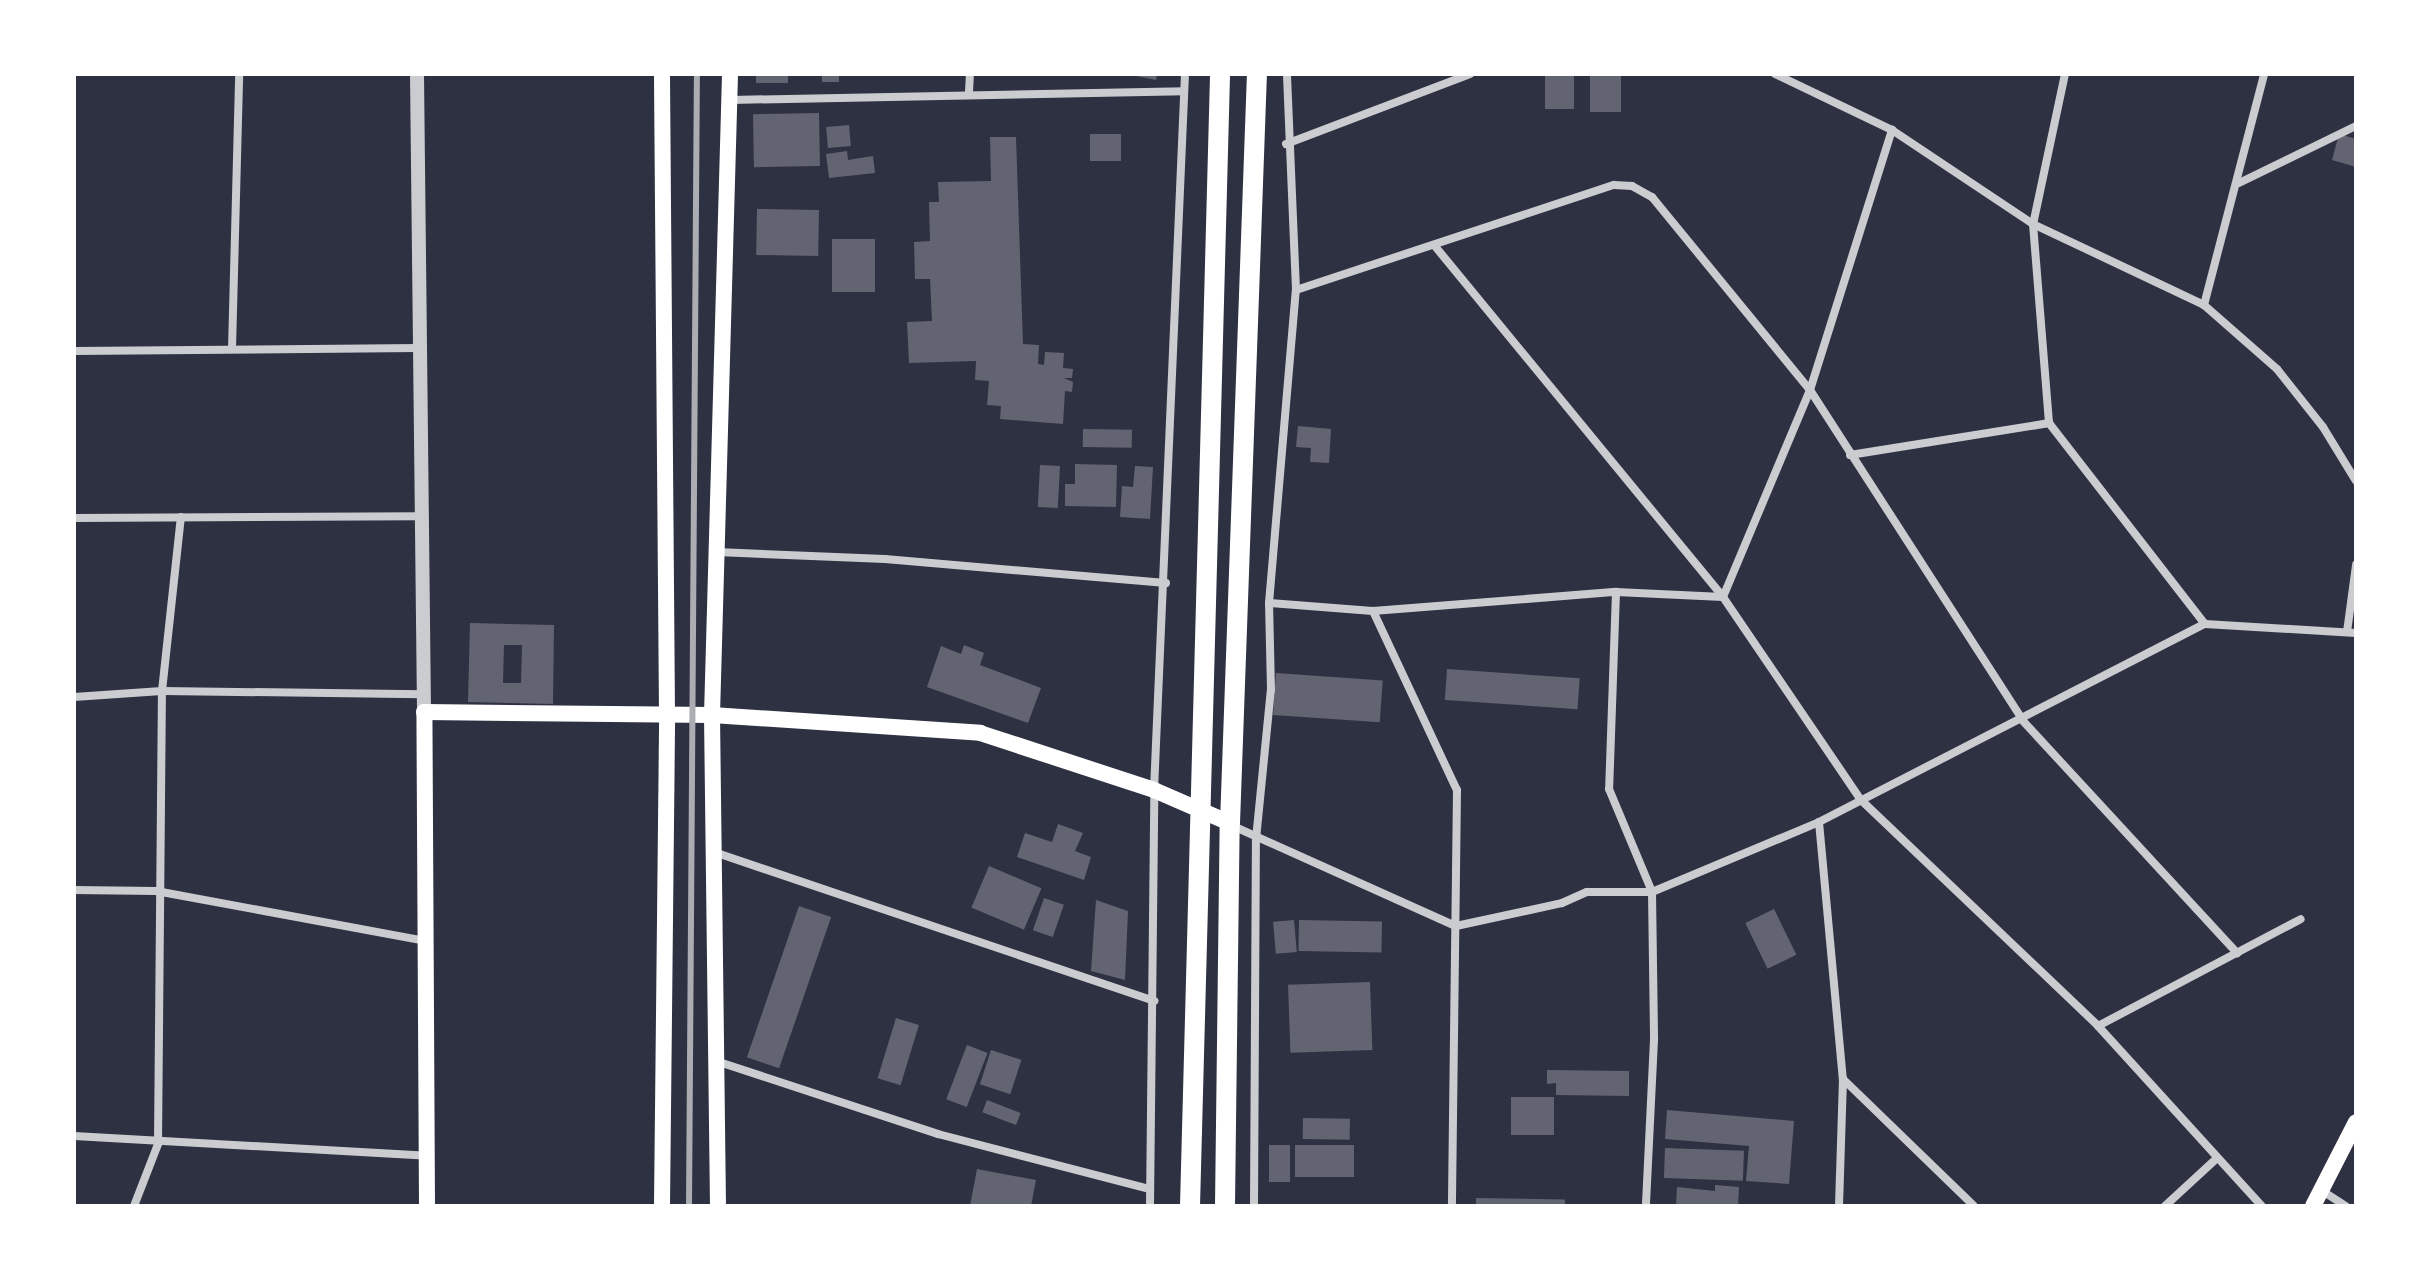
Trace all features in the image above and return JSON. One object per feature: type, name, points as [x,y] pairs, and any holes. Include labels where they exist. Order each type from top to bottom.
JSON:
[{"type":"highway","points":[[1190,1206],[1198,806],[1220,74]]},
{"type":"highway","points":[[1225,1206],[1230,823],[1257,74]]},
{"type":"main road","points":[[662,74],[667,714],[662,1206]]},
{"type":"main road","points":[[718,1206],[719,1062],[712,715],[730,74]]},
{"type":"main road","points":[[427,1206],[424,712],[712,715],[980,733],[1154,790],[1198,806],[1230,823]]},
{"type":"main road","points":[[2313,1206],[2356,1122]]},
{"type":"street","points":[[232,349],[239,74]]},
{"type":"street","points":[[417,74],[419,516],[424,712]]},
{"type":"street","points":[[969,92],[970,74]]},
{"type":"street","points":[[1150,1206],[1154,790],[1166,583],[1185,74]]},
{"type":"street","points":[[1254,1206],[1256,839],[1271,690],[1269,603],[1296,290],[1286,144],[1287,74]]},
{"type":"street","points":[[1286,144],[1470,74]]},
{"type":"street","points":[[1775,74],[1892,130],[2033,224],[2204,305],[2286,380],[2356,481]]},
{"type":"street","points":[[2065,74],[2033,224],[2049,423],[2205,624]]},
{"type":"street","points":[[2204,305],[2239,183],[2264,74]]},
{"type":"street","points":[[730,100],[969,92],[1184,91]]},
{"type":"street","points":[[2239,183],[2356,126]]},
{"type":"street","points":[[1723,597],[1810,390],[1892,130]]},
{"type":"street","points":[[1296,290],[1614,185],[1632,186],[1652,197],[1810,390],[2023,721],[2237,953]]},
{"type":"street","points":[[1434,245],[1723,597],[1861,800],[2098,1026],[2262,1206]]},
{"type":"street","points":[[74,351],[418,348]]},
{"type":"street","points":[[1850,455],[2049,423]]},
{"type":"street","points":[[74,518],[419,516]]},
{"type":"street","points":[[134,1206],[158,1144],[156,891],[162,691],[181,517]]},
{"type":"street","points":[[717,552],[885,559],[1166,583]]},
{"type":"street","points":[[1230,823],[1256,839],[1456,926],[1562,903],[1587,892],[1652,892],[1819,822],[2023,721],[2205,624],[2352,633],[2356,565]]},
{"type":"street","points":[[1269,603],[1373,611],[1616,592],[1723,597]]},
{"type":"street","points":[[1616,592],[1609,789],[1652,892],[1654,1040],[1646,1206]]},
{"type":"street","points":[[1373,611],[1457,790],[1452,1206]]},
{"type":"street","points":[[74,697],[162,691],[422,694]]},
{"type":"street","points":[[1819,822],[1843,1079],[1839,1206]]},
{"type":"street","points":[[713,852],[1154,1001]]},
{"type":"street","points":[[74,890],[156,891],[427,941]]},
{"type":"street","points":[[2098,1026],[2301,919]]},
{"type":"street","points":[[719,1062],[938,1134],[1149,1189]]},
{"type":"street","points":[[1843,1079],[1974,1206]]},
{"type":"street","points":[[74,1136],[158,1144],[427,1156]]},
{"type":"street","points":[[2165,1206],[2216,1159]]},
{"type":"street","points":[[2321,1190],[2346,1206]]},
{"type":"building","points":[[756,74],[788,74],[788,83],[756,83]]},
{"type":"building","points":[[822,74],[839,74],[839,82],[822,82]]},
{"type":"building","points":[[1126,74],[1157,74],[1156,80]]},
{"type":"building","points":[[1545,74],[1574,74],[1574,109],[1545,109]]},
{"type":"building","points":[[1590,74],[1621,74],[1621,112],[1590,112]]},
{"type":"building","points":[[819,113],[820,166],[754,167],[753,114]]},
{"type":"building","points":[[849,125],[851,146],[828,148],[826,127]]},
{"type":"building","points":[[1090,134],[1121,134],[1121,161],[1090,161]]},
{"type":"building","points":[[2339,134],[2356,139],[2356,167],[2332,160]]},
{"type":"building","points":[[990,137],[1016,137],[1023,344],[1039,345],[1038,364],[1044,365],[1045,352],[1064,353],[1063,368],[1073,369],[1072,378],[1064,378],[1073,382],[1072,392],[1065,391],[1063,424],[1000,419],[1001,406],[987,405],[989,381],[975,380],[976,361],[909,363],[907,322],[932,321],[930,279],[915,279],[914,242],[930,241],[929,202],[939,202],[938,182],[991,181]]},
{"type":"building","points":[[847,151],[848,160],[873,156],[875,173],[829,178],[826,154]]},
{"type":"building","points":[[757,209],[819,210],[818,256],[756,255]]},
{"type":"building","points":[[832,239],[875,239],[875,292],[832,292]]},
{"type":"building","points":[[1298,426],[1331,429],[1329,463],[1310,462],[1311,448],[1296,447]]},
{"type":"building","points":[[1083,429],[1132,430],[1132,448],[1083,447]]},
{"type":"building","points":[[1075,464],[1117,465],[1116,507],[1065,506],[1065,484],[1075,484]]},
{"type":"building","points":[[1040,465],[1060,466],[1058,508],[1038,507]]},
{"type":"building","points":[[1135,466],[1153,467],[1150,519],[1120,517],[1122,486],[1133,487]]},
{"type":"building","points":[[470,623],[554,625],[553,704],[468,702]],"holes":[[[504,645],[522,645],[521,683],[503,683]]]},
{"type":"building","points":[[964,645],[984,653],[980,665],[1041,688],[1028,723],[927,687],[941,646],[961,654]]},
{"type":"building","points":[[1447,669],[1580,678],[1578,709],[1445,700]]},
{"type":"building","points":[[1276,673],[1383,680],[1380,722],[1273,715]]},
{"type":"building","points":[[1058,824],[1083,833],[1075,851],[1091,857],[1084,880],[1017,857],[1025,833],[1052,842]]},
{"type":"building","points":[[989,866],[1041,888],[1024,930],[971,907]]},
{"type":"building","points":[[1044,898],[1064,905],[1053,937],[1033,930]]},
{"type":"building","points":[[1096,900],[1128,911],[1125,980],[1091,971]]},
{"type":"building","points":[[799,906],[831,917],[779,1068],[747,1057]]},
{"type":"building","points":[[1774,909],[1796,955],[1768,969],[1745,923]]},
{"type":"building","points":[[1294,920],[1297,952],[1276,954],[1273,922]]},
{"type":"building","points":[[1299,920],[1382,921],[1381,952],[1298,951]]},
{"type":"building","points":[[1370,982],[1372,1050],[1290,1053],[1288,985]]},
{"type":"building","points":[[896,1018],[919,1025],[901,1085],[878,1078]]},
{"type":"building","points":[[967,1045],[988,1053],[967,1107],[946,1099]]},
{"type":"building","points":[[991,1050],[1021,1060],[1010,1094],[980,1084]]},
{"type":"building","points":[[1547,1070],[1629,1071],[1629,1096],[1556,1095],[1556,1083],[1547,1084]]},
{"type":"building","points":[[1511,1097],[1554,1097],[1554,1135],[1511,1135]]},
{"type":"building","points":[[987,1100],[1021,1113],[1016,1125],[982,1112]]},
{"type":"building","points":[[1667,1110],[1794,1121],[1789,1184],[1746,1181],[1749,1146],[1665,1139]]},
{"type":"building","points":[[1303,1118],[1350,1119],[1350,1140],[1303,1139]]},
{"type":"building","points":[[1269,1145],[1290,1145],[1290,1182],[1269,1182]]},
{"type":"building","points":[[1295,1145],[1354,1145],[1354,1177],[1295,1177]]},
{"type":"building","points":[[1665,1148],[1744,1151],[1743,1181],[1664,1178]]},
{"type":"building","points":[[977,1169],[1036,1180],[1031,1206],[970,1206]]},
{"type":"building","points":[[1715,1185],[1739,1187],[1738,1206],[1676,1206],[1677,1187],[1715,1191]]},
{"type":"building","points":[[1476,1198],[1565,1200],[1565,1206],[1476,1206]]},
{"type":"railway","points":[[689,1206],[697,74]]}]
